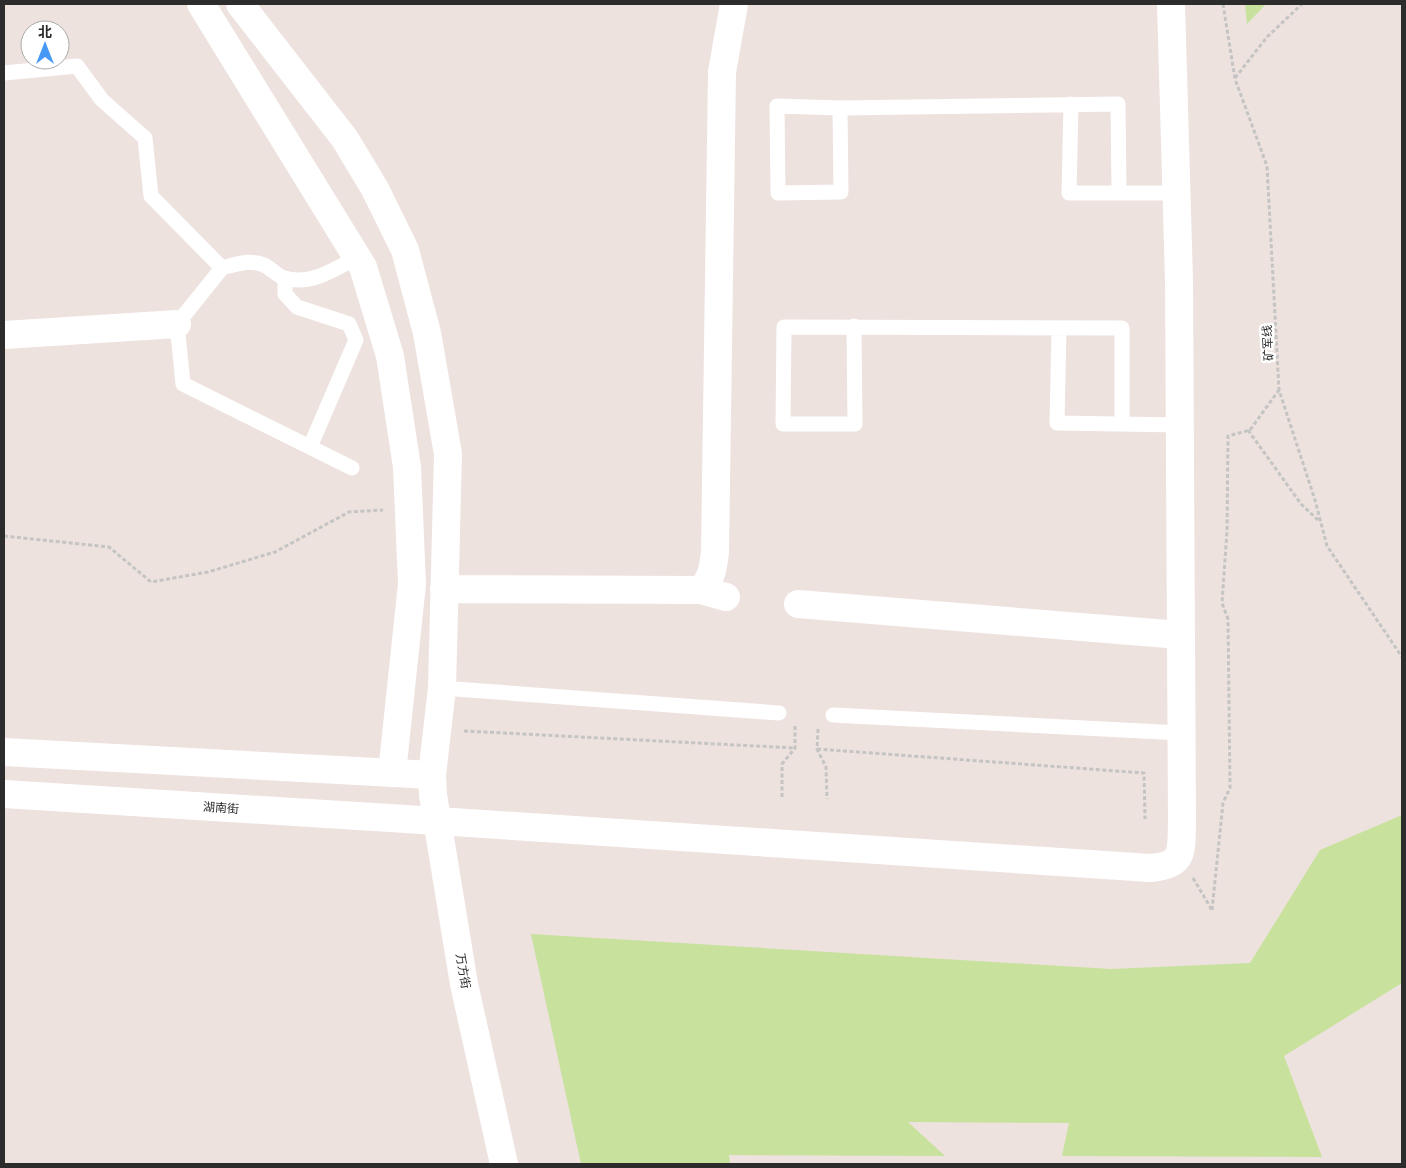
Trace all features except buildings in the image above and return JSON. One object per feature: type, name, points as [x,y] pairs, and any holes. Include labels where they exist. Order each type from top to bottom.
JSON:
[{"type":"street","points":[[201,4],[363,267],[390,356],[407,467],[412,584],[392,773]]},
{"type":"street","name":"万方街","points":[[240,4],[345,139],[374,189],[405,250],[427,333],[448,454],[442,688],[436,729],[432,795],[464,984],[504,1164]]},
{"type":"street","points":[[444,590],[713,594],[709,582],[713,571],[715,552],[722,72],[734,4]]},
{"type":"street","points":[[1171,4],[1177,193],[1180,425],[1180,856]]},
{"type":"street","points":[[4,335],[177,324]]},
{"type":"street","points":[[798,604],[1180,635]]},
{"type":"street","points":[[4,752],[432,775]]},
{"type":"street","name":"湖南街","points":[[4,794],[1150,868],[1165,867],[1175,862],[1180,856]]},
{"type":"lane","points":[[4,73],[77,66],[102,100],[145,138],[151,196],[222,268]]},
{"type":"lane","points":[[1071,104],[1069,193],[1177,193]]},
{"type":"lane","points":[[840,108],[841,192],[778,193],[777,106],[840,108],[1118,104],[1119,194]]},
{"type":"lane","points":[[352,468],[183,384],[177,324],[222,268],[246,261],[264,265],[284,278],[324,276],[357,257]]},
{"type":"lane","points":[[284,278],[285,294],[297,306],[349,324],[356,340],[310,447]]},
{"type":"lane","points":[[854,326],[855,424],[783,424],[784,327],[854,326],[1122,328],[1122,423]]},
{"type":"lane","points":[[1058,328],[1057,423],[1180,425]]},
{"type":"lane","points":[[442,688],[779,713]]},
{"type":"lane","points":[[833,715],[1181,733]]},
{"type":"path","name":"矿军线","points":[[1222,4],[1235,79],[1267,166],[1279,390],[1327,546],[1402,657]]},
{"type":"path","points":[[1235,79],[1267,37],[1302,4]]},
{"type":"path","points":[[1180,856],[1212,910],[1223,803],[1230,788],[1228,619],[1222,603],[1228,436],[1248,430],[1279,390]]},
{"type":"path","points":[[1248,430],[1300,504],[1321,523]]},
{"type":"path","points":[[4,536],[109,547],[151,582],[208,572],[275,552],[349,512],[409,508]]},
{"type":"path","points":[[782,797],[782,764],[795,748],[796,723]]},
{"type":"path","points":[[818,724],[817,749],[826,767],[826,799]]},
{"type":"path","points":[[436,729],[795,748]]},
{"type":"path","points":[[817,749],[1144,773],[1145,819]]},
{"type":"green space","points":[[1245,4],[1266,4],[1247,24]]},
{"type":"green space","points":[[1402,815],[1402,983],[1284,1056],[1322,1157],[1062,1156],[1069,1123],[908,1122],[945,1156],[729,1155],[730,1164],[581,1164],[531,934],[1111,969],[1250,963],[1320,850]]}]
